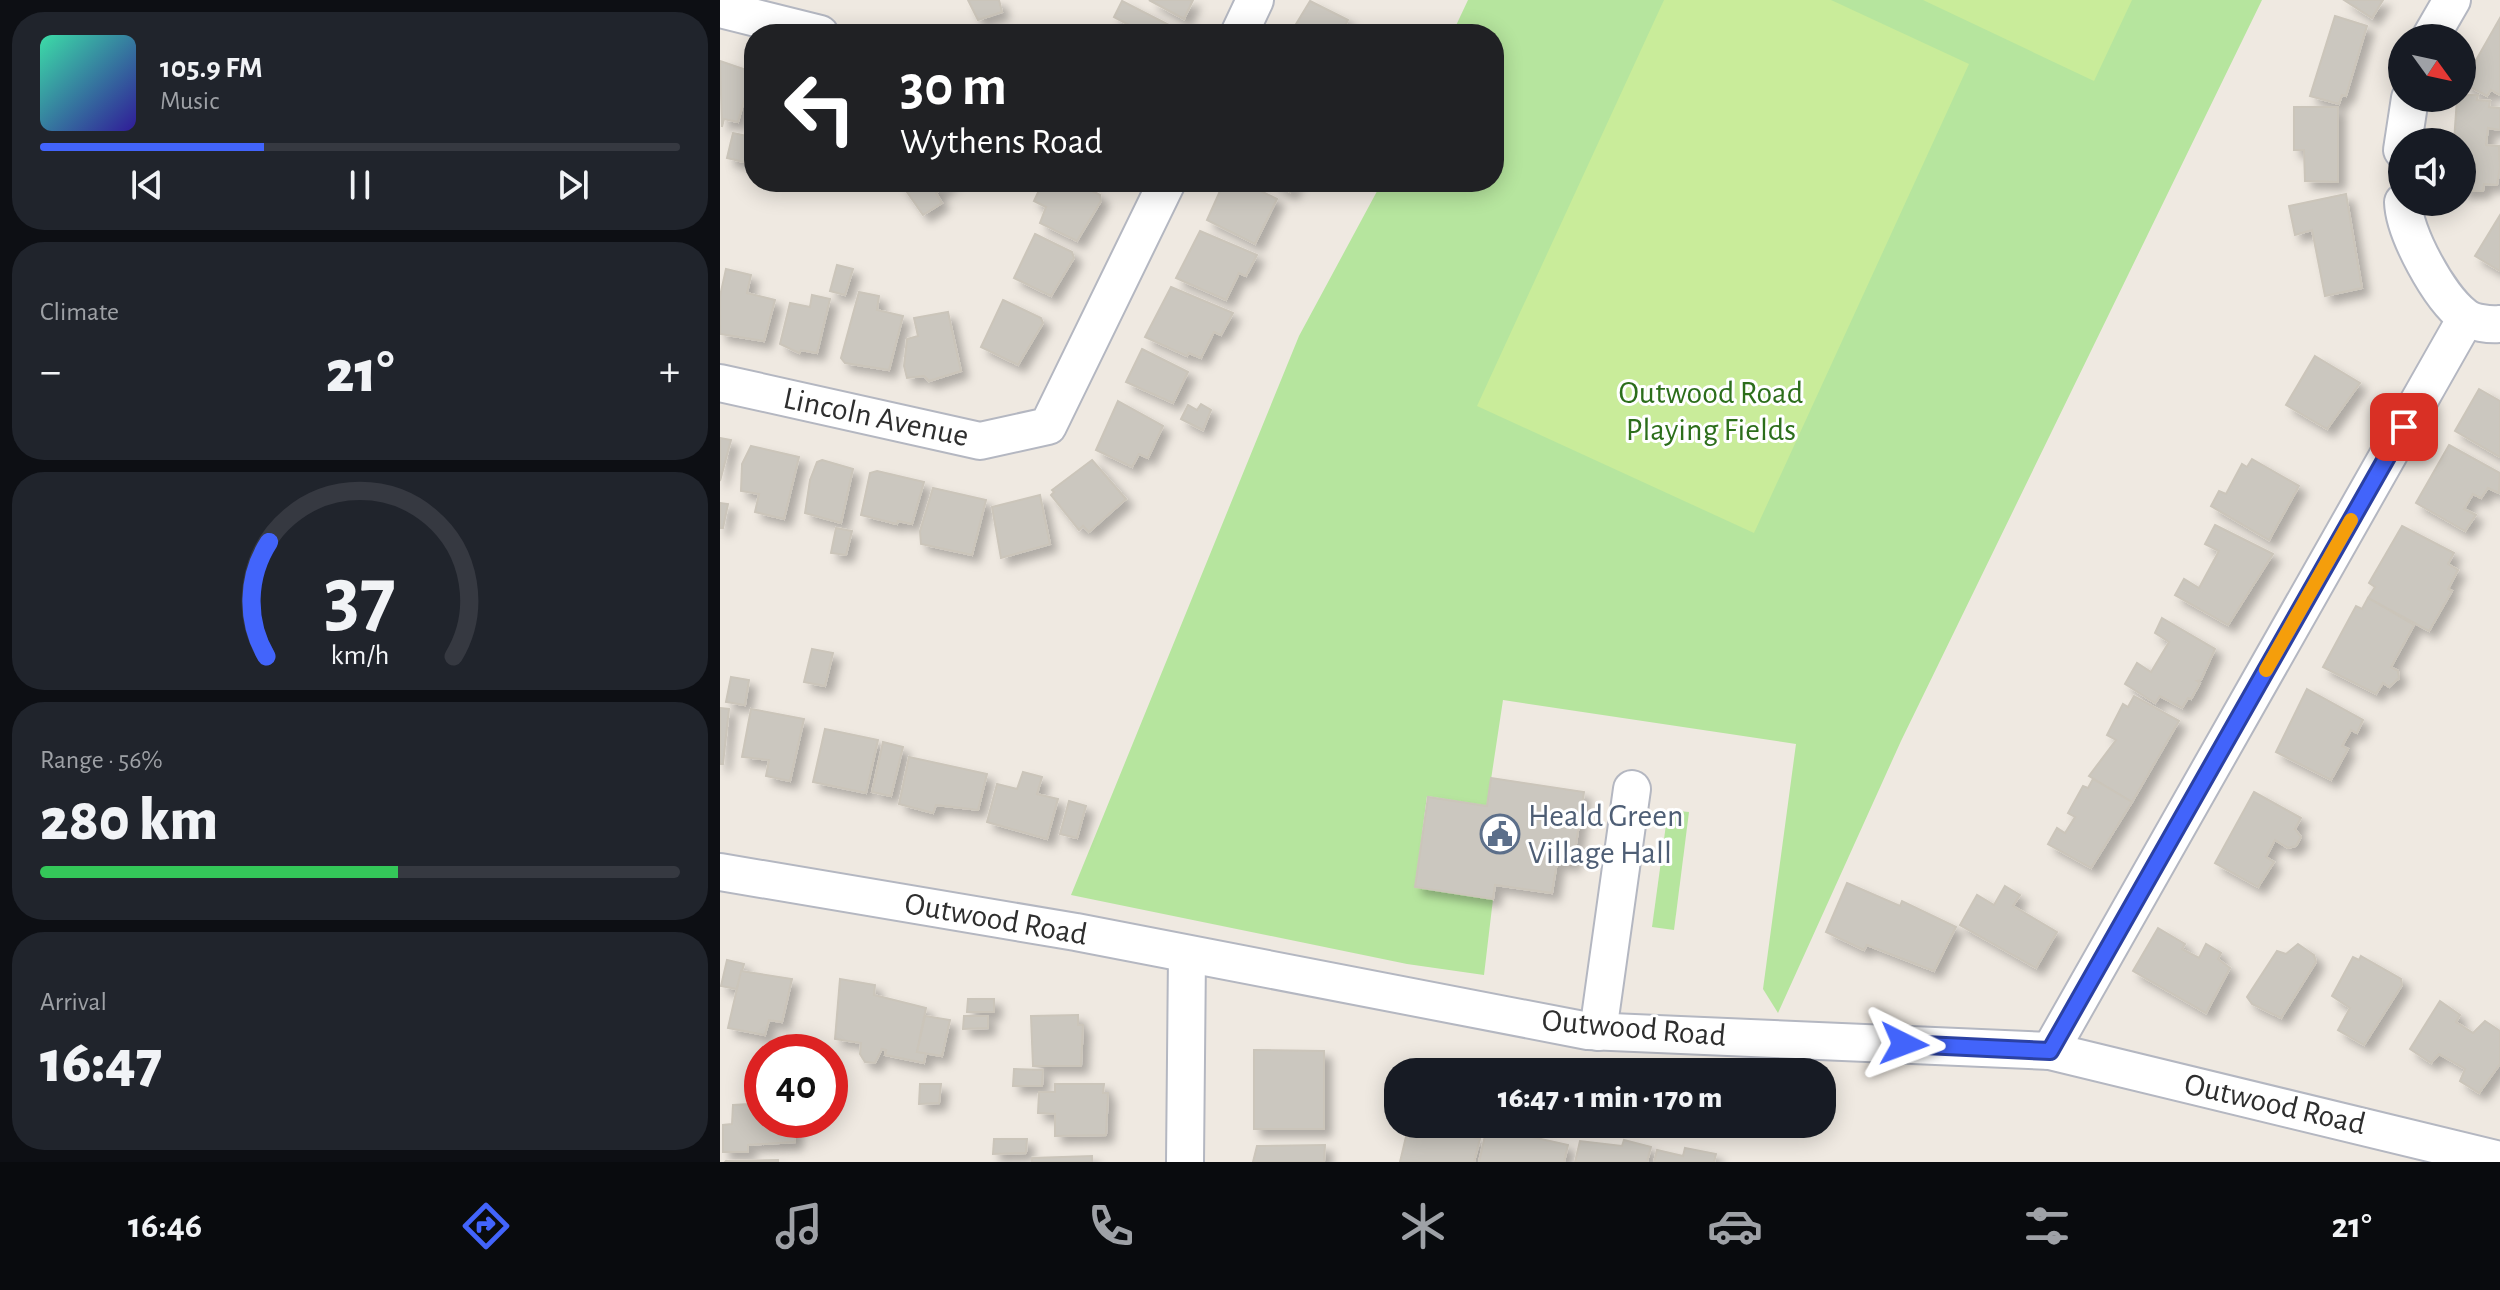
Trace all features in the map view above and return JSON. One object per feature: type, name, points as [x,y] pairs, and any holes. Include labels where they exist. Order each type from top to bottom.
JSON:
[{"type":"street","points":[[1244,24],[1255,0]]},
{"type":"street","points":[[2438,24],[2452,0]]},
{"type":"street","points":[[720,9],[780,24]]},
{"type":"street","name":"Lincoln Avenue","points":[[720,383],[980,441],[1048,426],[1162,192]]},
{"type":"street","points":[[2050,1051],[2483,321],[2444,294],[2420,255],[2407,216]]},
{"type":"street","points":[[1598,1032],[1632,789]]},
{"type":"street","name":"Outwood Road","points":[[720,872],[1598,1032],[2050,1051],[2500,1160]]},
{"type":"street","points":[[1185,1162],[1187,955]]},
{"type":"green space","name":"Outwood Road Playing Fields","points":[[1468,0],[2262,0],[1901,741],[1778,1013],[1763,989],[1796,744],[1503,700],[1487,806],[1427,796],[1415,887],[1493,899],[1484,975],[1407,964],[1071,895],[1299,336],[1377,192],[1504,192],[1504,24],[1457,24]]},
{"type":"green space","points":[[1664,0],[1831,0],[1969,64],[1754,533],[1477,406]]},
{"type":"green space","points":[[1923,0],[2132,0],[2094,81]]},
{"type":"green space","points":[[1668,810],[1689,812],[1674,930],[1652,927]]},
{"type":"building","points":[[968,0],[999,0],[1002,12],[978,20]]},
{"type":"building","points":[[1149,0],[1193,0],[1184,19]]},
{"type":"building","points":[[2344,0],[2383,0],[2372,18]]},
{"type":"building","points":[[1122,1],[1167,24],[1127,24],[1114,17]]},
{"type":"building","points":[[1310,1],[1348,20],[1346,24],[1296,24]]},
{"type":"building","points":[[2335,16],[2367,26],[2346,96],[2342,95],[2339,104],[2310,96]]},
{"type":"building","points":[[2500,18],[2500,95],[2491,90],[2487,96],[2476,90],[2476,60]]},
{"type":"building","points":[[720,61],[744,69],[744,101],[738,122],[724,119],[722,127]]},
{"type":"building","points":[[2476,95],[2477,100],[2490,101],[2489,107],[2500,108],[2500,130],[2488,128],[2486,145],[2499,146],[2497,185],[2484,184],[2483,191],[2476,191],[2476,128],[2455,128],[2456,112],[2476,112]]},
{"type":"building","points":[[2294,107],[2338,107],[2338,182],[2305,181],[2304,150],[2294,150]]},
{"type":"building","points":[[733,133],[744,135],[744,162],[727,158]]},
{"type":"building","points":[[907,192],[937,192],[942,203],[923,215]]},
{"type":"building","points":[[1038,192],[1094,192],[1100,195],[1101,201],[1077,241],[1040,223],[1046,207],[1034,201]]},
{"type":"building","points":[[1220,192],[1263,192],[1277,199],[1255,244],[1207,220]]},
{"type":"building","points":[[2346,194],[2362,288],[2325,296],[2312,230],[2295,235],[2289,206]]},
{"type":"building","points":[[2500,215],[2500,271],[2475,256]]},
{"type":"building","points":[[1200,231],[1257,255],[1246,276],[1239,273],[1226,300],[1176,278]]},
{"type":"building","points":[[1035,234],[1072,252],[1074,258],[1051,296],[1014,278]]},
{"type":"building","points":[[837,265],[853,269],[845,295],[830,291]]},
{"type":"building","points":[[726,269],[751,275],[747,293],[775,300],[764,341],[720,334],[720,296]]},
{"type":"building","points":[[1171,287],[1233,313],[1221,335],[1214,332],[1201,358],[1189,353],[1187,356],[1145,337]]},
{"type":"building","points":[[859,292],[879,296],[877,310],[903,316],[889,370],[845,363],[841,358]]},
{"type":"building","points":[[812,295],[830,299],[817,353],[801,350],[799,353],[780,344],[790,303],[810,307]]},
{"type":"building","points":[[1003,300],[1041,318],[1043,323],[1018,365],[981,347]]},
{"type":"building","points":[[948,312],[961,371],[929,381],[924,376],[907,378],[904,366],[907,339],[918,336],[914,318]]},
{"type":"building","points":[[1142,349],[1188,372],[1173,403],[1126,382]]},
{"type":"building","points":[[2315,356],[2360,383],[2327,429],[2286,405]]},
{"type":"building","points":[[2479,389],[2500,401],[2500,457],[2455,431]]},
{"type":"building","points":[[1118,401],[1163,426],[1148,458],[1139,454],[1132,467],[1096,450]]},
{"type":"building","points":[[1201,404],[1211,410],[1203,430],[1181,419],[1188,405],[1197,410]]},
{"type":"building","points":[[720,438],[731,440],[720,481]]},
{"type":"building","points":[[2449,445],[2500,473],[2499,493],[2488,488],[2481,498],[2473,494],[2464,509],[2476,515],[2465,531],[2416,503]]},
{"type":"building","points":[[751,446],[799,457],[784,519],[755,512],[759,494],[741,491],[742,464]]},
{"type":"building","points":[[2252,459],[2299,486],[2269,540],[2211,506],[2219,491],[2226,494],[2242,464],[2247,467]]},
{"type":"building","points":[[822,460],[853,469],[841,523],[805,513],[810,480],[817,462]]},
{"type":"building","points":[[1092,460],[1126,499],[1089,532],[1083,526],[1079,530],[1051,495],[1052,490]]},
{"type":"building","points":[[877,471],[924,482],[912,524],[898,521],[897,524],[861,515],[870,473]]},
{"type":"building","points":[[933,488],[986,500],[972,555],[921,544],[920,531]]},
{"type":"building","points":[[1040,495],[1050,544],[1001,558],[992,507]]},
{"type":"building","points":[[720,503],[728,504],[723,528],[720,528]]},
{"type":"building","points":[[2215,525],[2273,554],[2228,625],[2175,595],[2184,579],[2199,588],[2219,551],[2205,544]]},
{"type":"building","points":[[2402,526],[2454,553],[2448,564],[2458,570],[2448,589],[2452,591],[2429,631],[2368,598],[2375,587],[2369,583]]},
{"type":"building","points":[[836,528],[852,531],[846,555],[831,553]]},
{"type":"building","points":[[2368,598],[2414,625],[2391,667],[2398,671],[2399,678],[2389,687],[2383,683],[2376,694],[2323,667],[2356,606],[2362,609]]},
{"type":"building","points":[[2162,618],[2215,649],[2201,680],[2197,681],[2200,683],[2182,708],[2160,696],[2155,703],[2125,684],[2137,663],[2151,672],[2169,642],[2155,633]]},
{"type":"building","points":[[812,649],[833,653],[825,686],[804,682]]},
{"type":"building","points":[[731,677],[749,680],[745,705],[726,702]]},
{"type":"building","points":[[2307,689],[2363,720],[2357,733],[2351,730],[2342,746],[2348,749],[2331,780],[2276,752]]},
{"type":"building","points":[[2134,696],[2179,721],[2132,802],[2089,776],[2116,740],[2107,735],[2123,704],[2128,707]]},
{"type":"building","points":[[720,708],[729,709],[723,764],[720,764]]},
{"type":"building","points":[[751,709],[804,719],[790,781],[766,776],[769,760],[742,757]]},
{"type":"building","points":[[825,729],[878,740],[866,793],[813,782]]},
{"type":"building","points":[[883,742],[903,747],[891,796],[872,792]]},
{"type":"building","points":[[909,757],[987,774],[978,810],[936,805],[933,813],[899,804]]},
{"type":"building","points":[[1023,772],[1042,777],[1037,794],[1058,799],[1047,839],[987,822],[997,784],[1017,789]]},
{"type":"building","name":"Heald Green Village Hall","points":[[1491,778],[1584,792],[1573,864],[1557,862],[1552,893],[1495,885],[1493,899],[1415,887],[1428,797],[1487,806]]},
{"type":"building","points":[[2093,779],[2132,802],[2091,868],[2048,844],[2057,828],[2065,833],[2075,817],[2068,813],[2083,786],[2088,788]]},
{"type":"building","points":[[2254,792],[2301,818],[2295,829],[2301,837],[2296,846],[2288,848],[2275,840],[2266,857],[2274,862],[2258,887],[2215,863]]},
{"type":"building","points":[[1069,801],[1086,806],[1077,838],[1060,834]]},
{"type":"building","points":[[1847,883],[1900,906],[1902,901],[1956,927],[1934,971],[1867,945],[1864,950],[1826,932]]},
{"type":"building","points":[[2005,886],[2020,895],[2013,906],[2057,932],[2036,968],[1960,925],[1977,895],[1994,905]]},
{"type":"building","points":[[2158,928],[2185,944],[2182,949],[2199,958],[2206,944],[2221,953],[2218,959],[2230,968],[2206,1013],[2133,971]]},
{"type":"building","points":[[2298,944],[2314,955],[2316,962],[2281,1018],[2252,1004],[2247,997],[2277,951],[2286,954]]},
{"type":"building","points":[[2361,956],[2401,979],[2402,985],[2364,1045],[2338,1030],[2350,1008],[2332,996],[2353,957],[2359,960]]},
{"type":"building","points":[[727,960],[744,964],[737,989],[721,986]]},
{"type":"building","points":[[741,971],[792,979],[782,1022],[769,1020],[765,1034],[728,1028]]},
{"type":"building","points":[[840,979],[875,985],[874,995],[926,1008],[917,1052],[926,1053],[924,1063],[885,1055],[886,1050],[882,1049],[875,1063],[865,1062],[860,1054],[861,1043],[848,1041],[848,1034],[835,1034]]},
{"type":"building","points":[[968,999],[994,999],[994,1012],[967,1012]]},
{"type":"building","points":[[2440,1001],[2460,1015],[2456,1022],[2473,1033],[2485,1021],[2500,1031],[2500,1064],[2479,1093],[2460,1081],[2465,1069],[2439,1054],[2431,1063],[2410,1049]]},
{"type":"building","points":[[1078,1015],[1078,1025],[1083,1025],[1081,1066],[1033,1066],[1031,1016]]},
{"type":"building","points":[[925,1016],[950,1020],[942,1056],[917,1052]]},
{"type":"building","points":[[964,1016],[988,1016],[988,1028],[963,1029]]},
{"type":"building","points":[[1254,1050],[1324,1051],[1324,1129],[1254,1129]]},
{"type":"building","points":[[1014,1069],[1043,1070],[1042,1086],[1013,1086]]},
{"type":"building","points":[[920,1084],[941,1084],[939,1103],[919,1104]]},
{"type":"building","points":[[1055,1084],[1104,1084],[1103,1093],[1108,1093],[1106,1135],[1055,1136],[1055,1114],[1038,1113],[1039,1092],[1055,1092]]},
{"type":"building","points":[[744,1104],[744,1138],[795,1138],[795,1142],[748,1145],[748,1152],[723,1152],[723,1125],[732,1124],[733,1105]]},
{"type":"building","points":[[1406,1138],[1480,1139],[1474,1162],[1400,1162]]},
{"type":"building","points":[[1484,1138],[1536,1138],[1568,1145],[1564,1162],[1479,1162]]},
{"type":"building","points":[[994,1139],[1027,1139],[1026,1153],[993,1154]]},
{"type":"building","points":[[1624,1140],[1651,1147],[1647,1162],[1575,1162],[1580,1141],[1622,1146]]},
{"type":"building","points":[[1325,1145],[1324,1162],[1253,1162],[1257,1146]]},
{"type":"building","points":[[1685,1148],[1716,1154],[1714,1162],[1654,1162],[1657,1150],[1683,1156]]},
{"type":"building","points":[[1092,1156],[1092,1162],[1032,1162],[1032,1158]]},
{"type":"building","points":[[726,1161],[778,1162],[725,1162]]},
{"type":"slow traffic","points":[[2266,670],[2351,520]]},
{"type":"place","name":"Heald Green Village Hall","points":[[1500,834]]},
{"type":"route","points":[[1904,1044],[2050,1051],[2404,427]]}]
